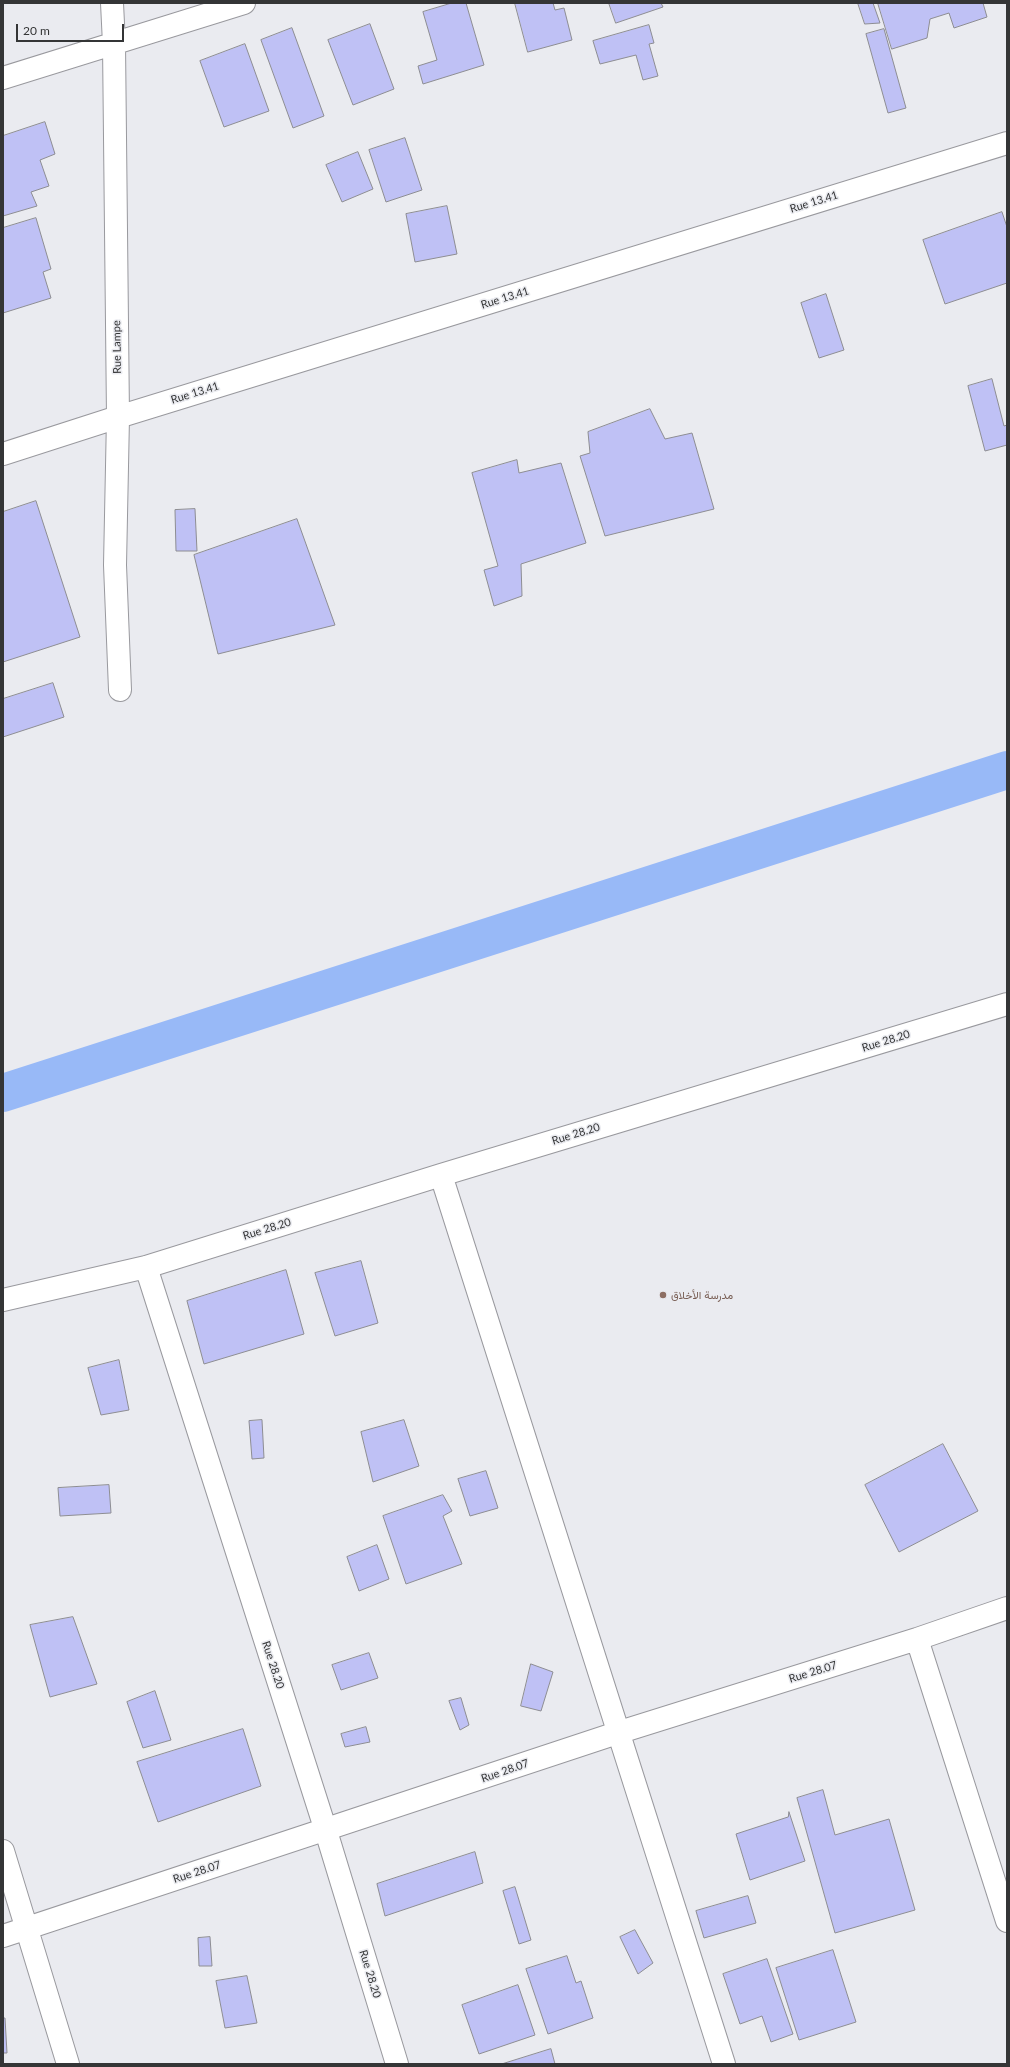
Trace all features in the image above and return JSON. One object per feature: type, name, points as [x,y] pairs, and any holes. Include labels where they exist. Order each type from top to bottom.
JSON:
[{"type":"street","name":"Rue Lampe","points":[[112,3],[114,44],[118,417],[115,564],[120,690]]},
{"type":"street","points":[[3,78],[244,3]]},
{"type":"street","name":"Rue 13.41","points":[[3,454],[118,417],[1007,143]]},
{"type":"street","name":"Rue 28.20","points":[[3,1300],[146,1267],[441,1175],[1007,1004]]},
{"type":"street","points":[[441,1175],[620,1732],[724,2064]]},
{"type":"street","name":"Rue 28.20","points":[[146,1267],[326,1831],[397,2064]]},
{"type":"street","name":"Rue 28.07","points":[[3,1936],[26,1927],[326,1831],[620,1732],[917,1639],[1007,1608]]},
{"type":"street","points":[[917,1639],[1007,1921]]},
{"type":"street","points":[[3,1851],[68,2064]]},
{"type":"building","points":[[452,3],[466,3],[484,65],[423,84],[418,66],[437,60],[423,12]]},
{"type":"building","points":[[515,3],[553,3],[555,10],[564,8],[572,40],[528,52]]},
{"type":"building","points":[[609,3],[661,3],[663,7],[616,23]]},
{"type":"building","points":[[858,3],[873,3],[880,23],[865,24]]},
{"type":"building","points":[[878,3],[983,3],[987,17],[954,28],[949,13],[930,19],[927,38],[892,49]]},
{"type":"building","points":[[370,24],[394,89],[353,105],[328,40]]},
{"type":"building","points":[[649,25],[654,43],[649,44],[658,76],[643,80],[636,55],[600,64],[593,41]]},
{"type":"building","points":[[292,28],[324,116],[293,128],[261,40]]},
{"type":"building","points":[[884,29],[906,108],[888,113],[866,34]]},
{"type":"building","points":[[245,44],[269,111],[224,127],[200,61]]},
{"type":"building","points":[[45,122],[55,154],[40,160],[49,186],[31,192],[37,206],[3,216],[3,136]]},
{"type":"building","points":[[405,138],[422,190],[386,202],[369,150]]},
{"type":"building","points":[[358,152],[373,189],[342,202],[326,165]]},
{"type":"building","points":[[447,206],[457,254],[415,262],[406,214]]},
{"type":"building","points":[[1002,212],[1007,227],[1007,283],[945,304],[923,240]]},
{"type":"building","points":[[36,218],[51,269],[43,272],[51,298],[3,313],[3,228]]},
{"type":"building","points":[[826,294],[844,350],[819,358],[801,303]]},
{"type":"building","points":[[992,379],[1004,426],[1007,425],[1007,445],[985,451],[968,386]]},
{"type":"building","points":[[650,409],[665,439],[692,433],[714,509],[605,536],[580,456],[590,453],[588,432]]},
{"type":"building","points":[[517,460],[519,473],[561,463],[586,543],[521,564],[522,596],[494,606],[484,570],[498,566],[472,473]]},
{"type":"building","points":[[36,501],[80,637],[3,662],[3,512]]},
{"type":"building","points":[[195,509],[197,551],[176,551],[175,510]]},
{"type":"building","points":[[297,519],[335,625],[218,654],[194,555]]},
{"type":"building","points":[[53,683],[64,717],[3,737],[3,699]]},
{"type":"building","points":[[361,1261],[378,1323],[335,1336],[315,1273]]},
{"type":"building","points":[[286,1270],[304,1334],[204,1364],[187,1301]]},
{"type":"building","points":[[119,1360],[129,1410],[101,1415],[88,1368]]},
{"type":"building","points":[[262,1420],[264,1458],[252,1459],[249,1421]]},
{"type":"building","points":[[404,1420],[419,1466],[373,1482],[361,1432]]},
{"type":"building","points":[[943,1444],[978,1511],[899,1552],[865,1485]]},
{"type":"building","points":[[486,1471],[498,1508],[470,1516],[458,1479]]},
{"type":"building","points":[[109,1485],[111,1513],[60,1516],[58,1488]]},
{"type":"building","points":[[443,1495],[452,1511],[443,1516],[462,1564],[406,1584],[383,1516]]},
{"type":"building","points":[[377,1545],[389,1579],[359,1591],[347,1557]]},
{"type":"building","points":[[73,1617],[97,1684],[50,1697],[30,1625]]},
{"type":"building","points":[[369,1653],[378,1678],[341,1690],[332,1665]]},
{"type":"building","points":[[531,1664],[553,1672],[541,1711],[521,1706]]},
{"type":"building","points":[[155,1691],[171,1740],[143,1748],[127,1702]]},
{"type":"building","points":[[461,1698],[469,1725],[460,1730],[449,1701]]},
{"type":"building","points":[[366,1727],[370,1742],[345,1747],[341,1734]]},
{"type":"building","points":[[243,1729],[261,1786],[158,1822],[137,1762]]},
{"type":"building","points":[[823,1790],[835,1835],[889,1819],[915,1910],[835,1933],[797,1798]]},
{"type":"building","points":[[789,1812],[805,1861],[750,1880],[736,1834],[788,1817]]},
{"type":"building","points":[[475,1852],[483,1883],[385,1916],[377,1884]]},
{"type":"building","points":[[515,1887],[531,1940],[519,1944],[503,1891]]},
{"type":"building","points":[[748,1896],[756,1923],[704,1938],[696,1911]]},
{"type":"building","points":[[635,1930],[653,1963],[638,1974],[620,1937]]},
{"type":"building","points":[[210,1937],[212,1966],[199,1966],[198,1938]]},
{"type":"building","points":[[833,1950],[856,2022],[799,2040],[776,1968]]},
{"type":"building","points":[[567,1956],[576,1983],[581,1981],[593,2018],[548,2034],[526,1969]]},
{"type":"building","points":[[767,1959],[793,2034],[771,2042],[762,2016],[740,2024],[723,1974]]},
{"type":"building","points":[[247,1976],[257,2023],[225,2028],[216,1981]]},
{"type":"building","points":[[518,1985],[535,2035],[479,2054],[462,2005]]},
{"type":"building","points":[[3,2018],[5,2018],[7,2053],[3,2053]]},
{"type":"building","points":[[551,2049],[555,2064],[502,2064]]},
{"type":"waterway","points":[[3,1093],[1007,770]]},
{"type":"place","name":"مدرسة الأخلاق","points":[[663,1295]]}]
